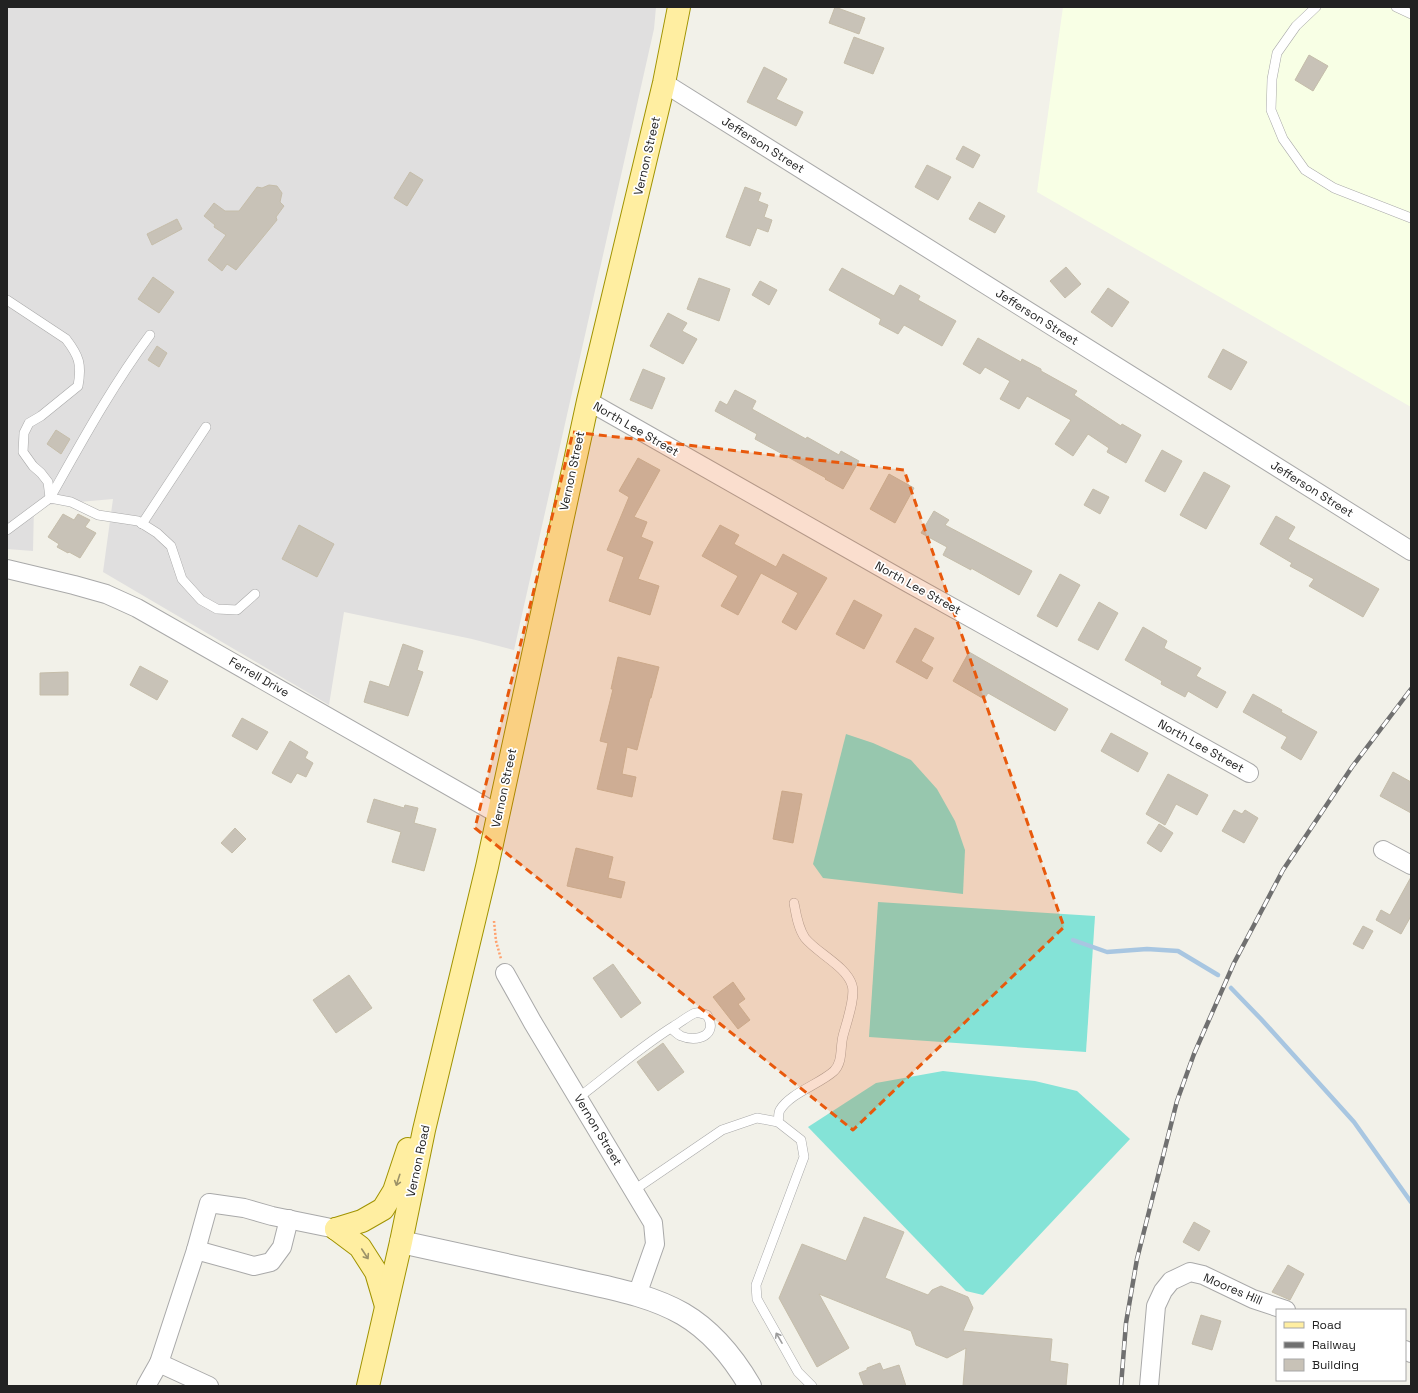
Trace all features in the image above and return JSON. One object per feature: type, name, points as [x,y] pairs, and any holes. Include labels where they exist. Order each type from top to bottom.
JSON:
[{"type":"main road","name":"Vernon Street","points":[[471,936],[588,401],[664,83],[679,7]]},
{"type":"main road","name":"Vernon Road","points":[[368,1386],[402,1242],[424,1130],[471,936]]},
{"type":"main road","points":[[336,1229],[362,1221],[383,1209],[394,1191],[411,1139],[434,1092]]},
{"type":"main road","points":[[336,1229],[360,1247],[376,1272],[386,1308]]},
{"type":"street","name":"Jefferson Street","points":[[664,83],[1411,551]]},
{"type":"street","name":"North Lee Street","points":[[588,401],[903,580],[1249,773]]},
{"type":"street","name":"Ferrell Drive","points":[[7,569],[106,594],[137,608],[498,814]]},
{"type":"street","points":[[1383,850],[1411,865]]},
{"type":"street","name":"Vernon Street","points":[[505,973],[533,1023],[653,1222],[655,1244],[637,1295]]},
{"type":"street","points":[[146,1386],[158,1363],[196,1250],[209,1203],[244,1208],[336,1229]]},
{"type":"street","points":[[196,1250],[254,1266],[271,1262],[282,1247],[289,1219]]},
{"type":"street","points":[[402,1242],[637,1295],[669,1306],[698,1324],[714,1337],[740,1368],[750,1386]]},
{"type":"street","name":"Moores Hill","points":[[1149,1386],[1156,1306],[1163,1291],[1171,1281],[1190,1272],[1203,1275],[1253,1299],[1283,1309]]},
{"type":"street","points":[[158,1363],[209,1386]]},
{"type":"lane","points":[[1316,7],[1296,26],[1277,53],[1272,79],[1271,110],[1283,139],[1305,170],[1334,188],[1411,218]]},
{"type":"lane","points":[[1396,7],[1411,14]]},
{"type":"lane","points":[[7,300],[66,339],[80,363],[81,374],[78,386],[30,423],[24,433],[23,452],[33,466],[48,482],[50,498]]},
{"type":"lane","points":[[7,530],[50,498],[80,444],[125,370],[150,335]]},
{"type":"lane","points":[[142,524],[206,427]]},
{"type":"lane","points":[[50,498],[71,502],[98,516],[138,521],[172,546],[182,579],[202,600],[217,609],[236,610],[255,594]]},
{"type":"lane","points":[[778,1122],[780,1111],[788,1102],[835,1070],[840,1061],[842,1037],[850,1012],[853,986],[844,972],[805,938],[798,921],[794,903]]},
{"type":"lane","points":[[578,1098],[654,1039],[671,1028]]},
{"type":"lane","points":[[634,1190],[722,1130],[757,1118],[778,1122],[801,1140],[804,1157],[756,1285],[757,1299],[798,1372],[812,1386]]},
{"type":"path","points":[[493,915],[496,941],[505,973]]},
{"type":"highlighted area","points":[[573,432],[904,470],[1064,927],[853,1130],[475,828]]},
{"type":"shaded area","points":[[7,7],[656,7],[654,29],[514,650],[472,639],[344,612],[329,705],[103,572],[113,499],[34,506],[33,551],[7,549]]},
{"type":"shaded area","points":[[1063,7],[1411,7],[1411,407],[1037,192]]},
{"type":"shaded area","points":[[846,734],[873,743],[911,760],[937,789],[955,821],[965,850],[963,894],[823,878],[813,864]]},
{"type":"shaded area","points":[[878,902],[1095,916],[1086,1052],[869,1037]]},
{"type":"shaded area","points":[[943,1071],[1035,1081],[1077,1091],[1130,1139],[983,1295],[966,1291],[808,1127],[876,1083]]},
{"type":"building","points":[[835,7],[865,18],[859,34],[829,23]]},
{"type":"building","points":[[854,37],[884,48],[873,74],[844,63]]},
{"type":"building","points":[[1309,55],[1328,66],[1313,91],[1295,80]]},
{"type":"building","points":[[764,67],[787,79],[776,99],[803,112],[796,126],[747,102]]},
{"type":"building","points":[[963,146],[980,155],[973,168],[956,159]]},
{"type":"building","points":[[927,165],[951,177],[938,200],[915,187]]},
{"type":"building","points":[[410,172],[423,180],[407,206],[394,198]]},
{"type":"building","points":[[269,185],[277,186],[282,193],[280,202],[284,206],[276,217],[277,220],[236,270],[227,264],[222,271],[208,260],[226,235],[214,227],[215,225],[204,216],[214,203],[225,211],[239,211],[257,187],[262,188]]},
{"type":"building","points":[[745,187],[761,193],[758,201],[768,205],[764,217],[772,220],[768,232],[757,228],[750,246],[726,237]]},
{"type":"building","points":[[979,202],[1005,216],[995,233],[969,219]]},
{"type":"building","points":[[177,219],[182,229],[152,245],[147,234]]},
{"type":"building","points":[[1066,267],[1081,284],[1065,298],[1050,281]]},
{"type":"building","points":[[842,268],[894,296],[900,285],[920,296],[918,300],[956,321],[942,346],[904,325],[898,334],[879,324],[881,319],[829,290]]},
{"type":"building","points":[[153,277],[174,292],[159,313],[138,299]]},
{"type":"building","points":[[699,278],[730,289],[719,321],[687,309]]},
{"type":"building","points":[[760,281],[777,290],[769,305],[752,295]]},
{"type":"building","points":[[1108,288],[1129,302],[1112,327],[1091,312]]},
{"type":"building","points":[[668,313],[687,323],[682,331],[697,339],[683,364],[650,346]]},
{"type":"building","points":[[978,338],[1021,362],[1022,359],[1041,369],[1041,371],[1077,391],[1074,395],[1121,426],[1122,424],[1141,435],[1126,463],[1107,452],[1109,448],[1088,434],[1073,456],[1055,444],[1071,420],[1027,396],[1019,409],[1000,399],[1010,381],[985,367],[980,374],[963,364]]},
{"type":"building","points":[[157,346],[167,353],[159,367],[148,360]]},
{"type":"building","points":[[1223,349],[1247,362],[1231,390],[1208,377]]},
{"type":"building","points":[[643,369],[665,378],[652,409],[630,400]]},
{"type":"building","points":[[735,390],[756,401],[752,409],[806,439],[807,437],[839,455],[841,451],[859,461],[843,489],[755,439],[757,434],[715,411],[720,401],[727,405]]},
{"type":"building","points":[[56,430],[70,439],[61,454],[47,444]]},
{"type":"building","points":[[1162,450],[1182,461],[1165,492],[1145,481]]},
{"type":"building","points":[[638,458],[660,470],[634,517],[647,522],[641,537],[653,542],[638,579],[659,586],[650,615],[609,601],[624,557],[607,550],[629,497],[619,491]]},
{"type":"building","points":[[1204,472],[1230,486],[1206,529],[1180,515]]},
{"type":"building","points":[[889,474],[914,488],[895,523],[870,509]]},
{"type":"building","points":[[1093,489],[1109,497],[1100,514],[1084,505]]},
{"type":"building","points":[[934,511],[949,520],[945,525],[1032,571],[1019,595],[971,568],[971,570],[943,555],[947,547],[921,533]]},
{"type":"building","points":[[63,514],[74,520],[78,514],[90,520],[85,527],[96,533],[80,558],[57,547],[59,544],[48,537]]},
{"type":"building","points":[[1276,516],[1295,527],[1288,539],[1379,589],[1363,617],[1309,586],[1314,579],[1290,566],[1292,563],[1260,544]]},
{"type":"building","points":[[299,525],[334,544],[317,577],[282,559]]},
{"type":"building","points":[[720,525],[739,535],[734,544],[776,567],[783,554],[827,578],[796,630],[782,622],[798,593],[761,573],[738,615],[721,606],[738,576],[702,556]]},
{"type":"building","points":[[1060,574],[1080,585],[1057,627],[1037,616]]},
{"type":"building","points":[[854,600],[882,615],[864,649],[836,634]]},
{"type":"building","points":[[1099,602],[1118,613],[1098,650],[1078,640]]},
{"type":"building","points":[[1143,627],[1167,641],[1164,648],[1201,668],[1196,676],[1226,692],[1217,708],[1188,691],[1185,697],[1161,684],[1162,681],[1125,660]]},
{"type":"building","points":[[915,628],[934,638],[921,661],[933,668],[927,679],[896,662]]},
{"type":"building","points":[[403,644],[423,651],[417,670],[423,672],[408,716],[364,702],[370,681],[389,687]]},
{"type":"building","points":[[969,652],[1068,709],[1055,731],[988,693],[984,699],[953,681]]},
{"type":"building","points":[[618,657],[659,667],[637,750],[627,747],[622,774],[636,777],[632,797],[597,789],[608,743],[600,741],[613,689],[611,689]]},
{"type":"building","points":[[140,666],[168,681],[157,700],[130,685]]},
{"type":"building","points":[[68,672],[68,695],[40,695],[40,673]]},
{"type":"building","points":[[1253,694],[1317,732],[1301,760],[1281,748],[1287,737],[1243,712]]},
{"type":"building","points":[[242,718],[268,732],[257,750],[232,736]]},
{"type":"building","points":[[1111,733],[1148,753],[1138,772],[1101,751]]},
{"type":"building","points":[[290,741],[308,752],[305,758],[313,763],[306,777],[297,773],[291,783],[272,773]]},
{"type":"building","points":[[1393,772],[1411,782],[1411,813],[1380,796]]},
{"type":"building","points":[[1168,774],[1208,795],[1197,815],[1176,804],[1165,825],[1146,814]]},
{"type":"building","points":[[782,791],[802,794],[793,843],[773,839]]},
{"type":"building","points":[[374,799],[404,808],[405,805],[418,808],[414,823],[436,829],[424,871],[392,862],[401,832],[367,822]]},
{"type":"building","points":[[1234,810],[1242,814],[1245,810],[1258,818],[1244,843],[1222,831]]},
{"type":"building","points":[[1159,824],[1173,833],[1161,852],[1147,843]]},
{"type":"building","points":[[235,828],[246,839],[232,853],[221,843]]},
{"type":"building","points":[[576,848],[613,857],[608,878],[625,882],[621,898],[567,886]]},
{"type":"building","points":[[1411,877],[1411,916],[1401,934],[1376,920],[1381,910],[1390,915]]},
{"type":"building","points":[[1363,926],[1373,931],[1363,949],[1353,944]]},
{"type":"building","points":[[613,964],[641,1003],[621,1018],[593,978]]},
{"type":"building","points":[[349,975],[372,1008],[336,1033],[313,1000]]},
{"type":"building","points":[[733,982],[745,999],[738,1004],[750,1020],[738,1029],[713,997]]},
{"type":"building","points":[[663,1043],[684,1072],[658,1091],[637,1062]]},
{"type":"building","points":[[864,1217],[904,1232],[885,1278],[928,1295],[932,1290],[941,1286],[968,1297],[973,1308],[963,1331],[1052,1339],[1050,1361],[1068,1364],[1066,1386],[963,1386],[966,1348],[947,1358],[916,1345],[911,1331],[819,1294],[849,1348],[817,1367],[779,1298],[802,1244],[846,1261]]},
{"type":"building","points":[[1194,1222],[1210,1231],[1199,1251],[1183,1242]]},
{"type":"building","points":[[1288,1265],[1304,1274],[1290,1300],[1272,1292]]},
{"type":"building","points":[[1201,1315],[1221,1321],[1212,1350],[1192,1344]]},
{"type":"building","points":[[880,1363],[883,1370],[899,1365],[906,1386],[864,1386],[859,1373]]},
{"type":"waterway","points":[[1073,940],[1107,952],[1147,949],[1178,951],[1218,975]]},
{"type":"waterway","points":[[1231,988],[1354,1122],[1411,1202]]},
{"type":"railway","points":[[1121,1386],[1126,1323],[1137,1259],[1177,1101],[1194,1054],[1234,963],[1283,870],[1352,767],[1411,689]]}]
